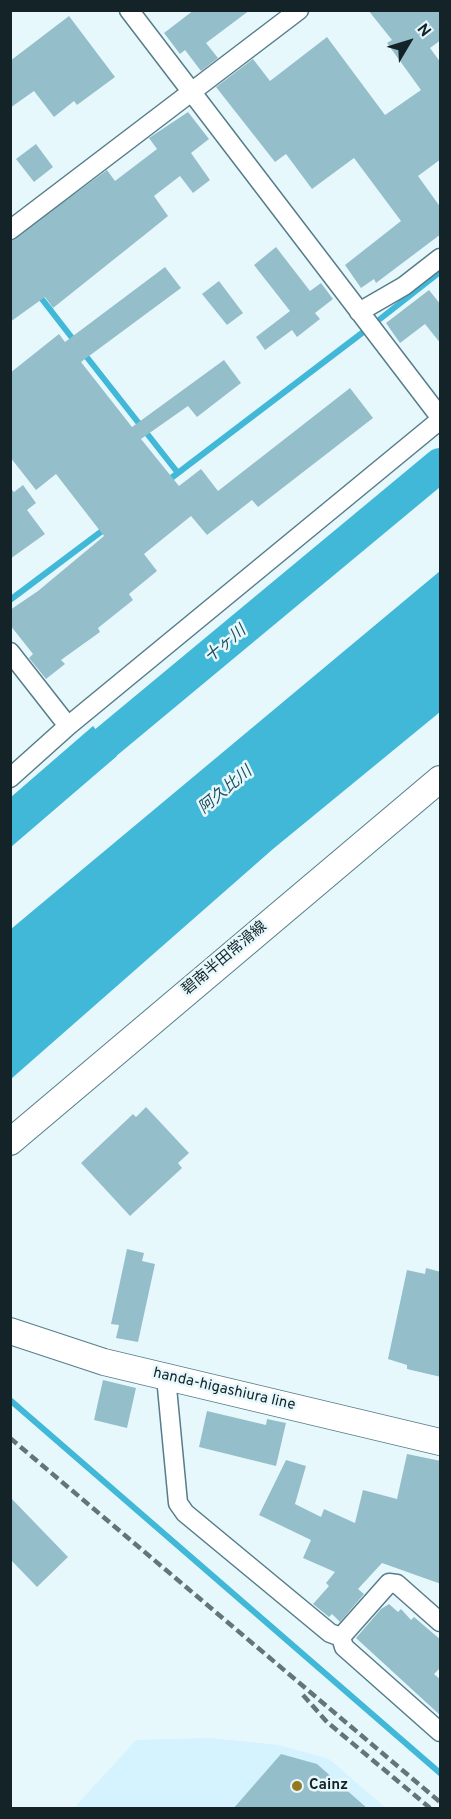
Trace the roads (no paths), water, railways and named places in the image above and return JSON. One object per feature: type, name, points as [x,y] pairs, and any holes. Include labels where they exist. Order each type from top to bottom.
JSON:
[{"type":"main road","name":"碧南半田常滑線","points":[[10,1142],[441,778]]},
{"type":"main road","name":"handa-higashiura line","points":[[10,1331],[104,1362],[441,1442]]},
{"type":"street","points":[[10,778],[68,726],[441,419],[129,10]]},
{"type":"street","points":[[10,230],[299,10]]},
{"type":"street","points":[[359,312],[404,286],[441,258]]},
{"type":"street","points":[[10,652],[68,726]]},
{"type":"street","points":[[166,1377],[178,1503],[185,1513],[330,1633],[341,1637]]},
{"type":"street","points":[[341,1637],[389,1583],[397,1584],[441,1622]]},
{"type":"street","points":[[341,1637],[344,1647],[441,1732]]},
{"type":"water","name":"阿久比川","points":[[440,571],[440,712],[273,849],[11,1079],[11,929]]},
{"type":"water","points":[[93,726],[117,756],[11,847],[11,797]]},
{"type":"waterway","points":[[380,319],[440,272]]},
{"type":"waterway","points":[[38,294],[76,343]]},
{"type":"waterway","points":[[166,482],[362,333]]},
{"type":"waterway","points":[[82,351],[178,473]]},
{"type":"waterway","name":"十ヶ川","points":[[10,824],[440,465]]},
{"type":"waterway","points":[[10,600],[106,528]]},
{"type":"waterway","points":[[10,1400],[440,1773]]},
{"type":"railway","points":[[10,1438],[440,1802]]},
{"type":"railway","points":[[303,1695],[327,1722],[430,1808]]},
{"type":"place","name":"Cainz","points":[[297,1786]]}]
